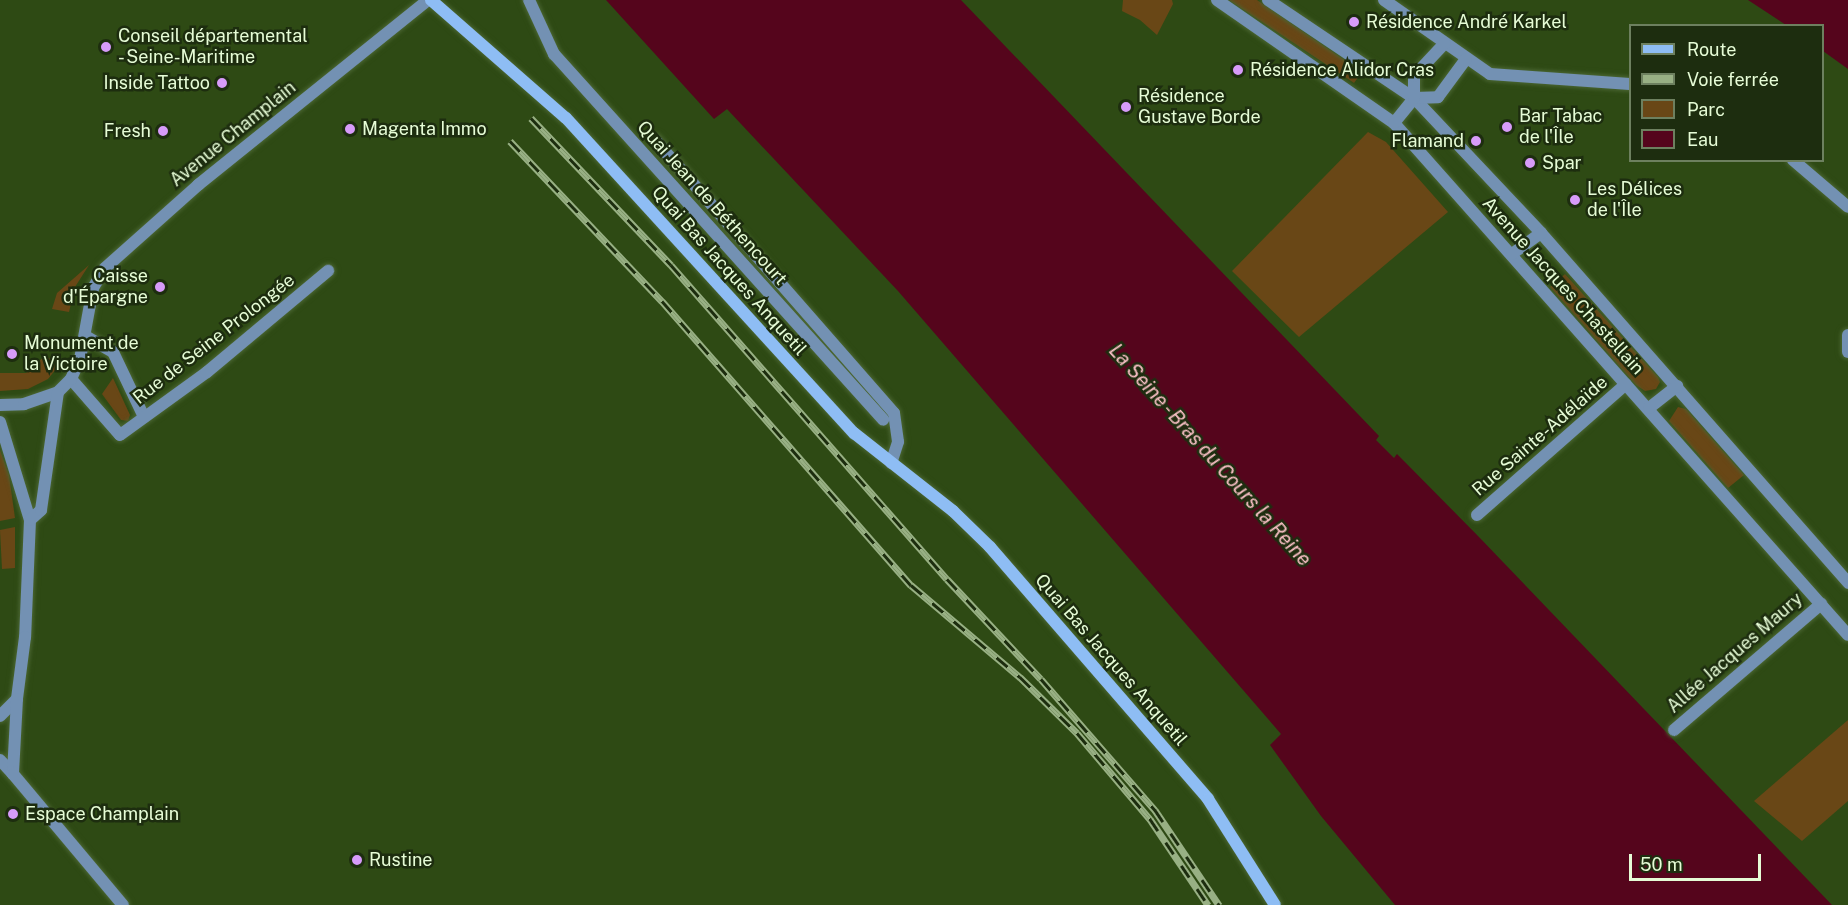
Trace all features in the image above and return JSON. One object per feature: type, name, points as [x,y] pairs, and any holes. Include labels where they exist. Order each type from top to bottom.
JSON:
[{"type":"main road","name":"Quai Bas Jacques Anquetil","points":[[429,0],[544,100],[586,140],[810,388],[854,433],[953,511],[990,547],[1208,799],[1275,905]]},
{"type":"street","name":"Avenue Champlain","points":[[71,379],[87,337],[93,288],[105,268],[122,251],[429,0]]},
{"type":"street","name":"Quai Jean de Béthencourt","points":[[529,0],[554,54],[883,420]]},
{"type":"street","name":"Avenue Jacques Chastellain","points":[[1217,0],[1394,123],[1848,635]]},
{"type":"street","name":"Avenue Jacques Chastellain","points":[[1268,0],[1414,98],[1541,233],[1848,583]]},
{"type":"street","points":[[1384,0],[1490,74],[1629,84]]},
{"type":"street","points":[[1394,123],[1414,98],[1414,76],[1445,43]]},
{"type":"street","points":[[1414,98],[1438,97],[1466,59]]},
{"type":"street","name":"Quai Bas Jacques Anquetil","points":[[655,140],[894,413],[898,442],[891,463]]},
{"type":"street","points":[[1795,162],[1848,207]]},
{"type":"street","points":[[1512,254],[1541,233]]},
{"type":"street","name":"Rue de Seine Prolongée","points":[[71,379],[120,435],[207,372],[328,271]]},
{"type":"street","points":[[1848,335],[1848,352]]},
{"type":"street","points":[[87,337],[113,352],[144,417]]},
{"type":"street","points":[[0,405],[24,404],[58,392],[71,379]]},
{"type":"street","name":"Rue Sainte-Adélaïde","points":[[1477,515],[1626,384]]},
{"type":"street","points":[[1649,408],[1677,386]]},
{"type":"street","points":[[30,519],[40,510],[58,392]]},
{"type":"street","points":[[0,422],[30,519],[26,637],[17,699],[13,774]]},
{"type":"street","name":"Allée Jacques Maury","points":[[1674,730],[1821,604]]},
{"type":"street","points":[[0,716],[17,699]]},
{"type":"street","points":[[0,760],[123,905]]},
{"type":"green space","points":[[1123,0],[1172,0],[1173,4],[1157,35],[1140,20],[1122,11]]},
{"type":"green space","points":[[1229,0],[1257,0],[1362,72],[1354,83]]},
{"type":"green space","points":[[1368,132],[1386,142],[1448,212],[1299,337],[1232,271]]},
{"type":"green space","points":[[89,265],[75,287],[69,312],[52,309],[57,293]]},
{"type":"green space","points":[[1565,274],[1658,377],[1660,382],[1656,389],[1645,391],[1636,385],[1550,287]]},
{"type":"green space","points":[[45,356],[60,364],[48,379],[28,389],[0,391],[0,373],[26,373]]},
{"type":"green space","points":[[113,378],[130,415],[128,421],[121,420],[102,394]]},
{"type":"green space","points":[[1678,407],[1686,409],[1744,475],[1728,488],[1669,421]]},
{"type":"green space","points":[[0,450],[9,475],[15,518],[0,521]]},
{"type":"green space","points":[[15,527],[15,568],[2,569],[0,530]]},
{"type":"green space","points":[[1848,720],[1848,801],[1802,841],[1754,801]]},
{"type":"water","name":"La Seine - Bras du Cours la Reine","points":[[606,0],[961,0],[1379,436],[1376,440],[1394,458],[1397,454],[1478,536],[1832,905],[1395,905],[1321,816],[1270,745],[1281,734],[898,291],[727,109],[714,119]]},
{"type":"water","points":[[1748,0],[1848,0],[1848,69],[1824,52],[1824,24],[1784,24]]},
{"type":"railway","points":[[531,118],[671,265],[947,579],[1041,679],[1155,810],[1219,905]]},
{"type":"railway","points":[[510,141],[662,301],[911,585],[1020,677],[1077,733],[1150,819],[1208,905]]},
{"type":"place","name":"Résidence André Karkel","points":[[1354,22]]},
{"type":"place","name":"Conseil départemental - Seine-Maritime","points":[[106,47]]},
{"type":"place","name":"Résidence Alidor Cras","points":[[1238,70]]},
{"type":"place","name":"Inside Tattoo","points":[[222,83]]},
{"type":"place","name":"Résidence Gustave Borde","points":[[1126,107]]},
{"type":"place","name":"Bar Tabac de l'Île","points":[[1507,127]]},
{"type":"place","name":"Magenta Immo","points":[[350,129]]},
{"type":"place","name":"Fresh","points":[[163,131]]},
{"type":"place","name":"Flamand","points":[[1476,141]]},
{"type":"place","name":"Spar","points":[[1530,163]]},
{"type":"place","name":"Les Délices de l'Île","points":[[1575,200]]},
{"type":"place","name":"Caisse d'Épargne","points":[[160,287]]},
{"type":"place","name":"Monument de la Victoire","points":[[12,354]]},
{"type":"place","name":"Espace Champlain","points":[[13,814]]},
{"type":"place","name":"Rustine","points":[[357,860]]}]
